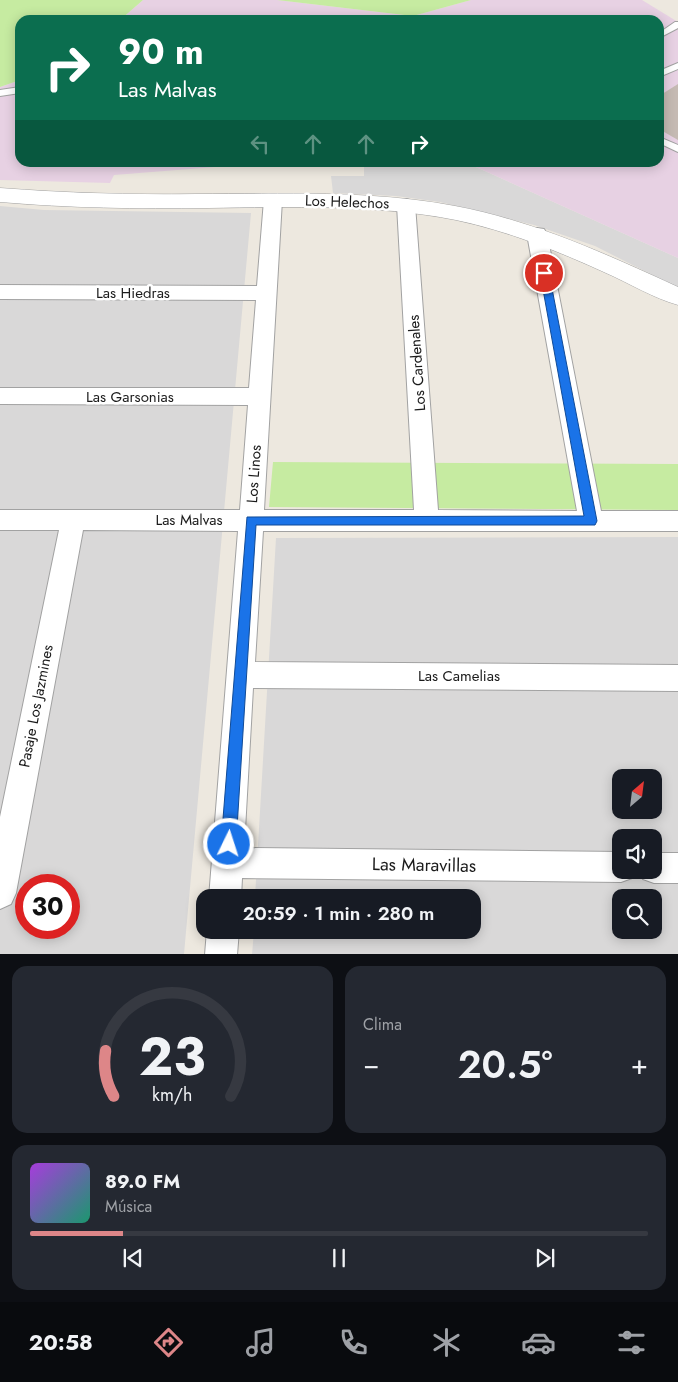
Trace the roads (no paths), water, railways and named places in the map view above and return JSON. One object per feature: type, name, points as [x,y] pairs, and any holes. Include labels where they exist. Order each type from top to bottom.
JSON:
[{"type":"street","name":"Los Helechos","points":[[0,195],[122,201],[344,200],[406,205],[474,216],[537,234],[601,260],[678,297]]},
{"type":"street","name":"Los Linos","points":[[226,889],[273,200]]},
{"type":"street","name":"Los Cardenales","points":[[406,205],[427,521]]},
{"type":"street","points":[[537,234],[591,521]]},
{"type":"street","name":"Las Hiedras","points":[[0,292],[266,293]]},
{"type":"street","name":"Las Garsonias","points":[[0,396],[259,397]]},
{"type":"street","name":"Las Malvas","points":[[0,520],[678,521]]},
{"type":"street","name":"Pasaje Los Jazmines","points":[[0,893],[73,520]]},
{"type":"street","name":"Las Camelias","points":[[240,675],[678,678]]},
{"type":"street","name":"Las Maravillas","points":[[227,863],[612,867]]},
{"type":"street","points":[[662,868],[678,868]]},
{"type":"street","points":[[221,954],[222,939]]},
{"type":"lane","points":[[664,33],[678,24]]},
{"type":"lane","points":[[664,72],[678,66]]},
{"type":"lane","points":[[0,93],[15,91]]},
{"type":"lane","points":[[664,142],[678,149]]}]
